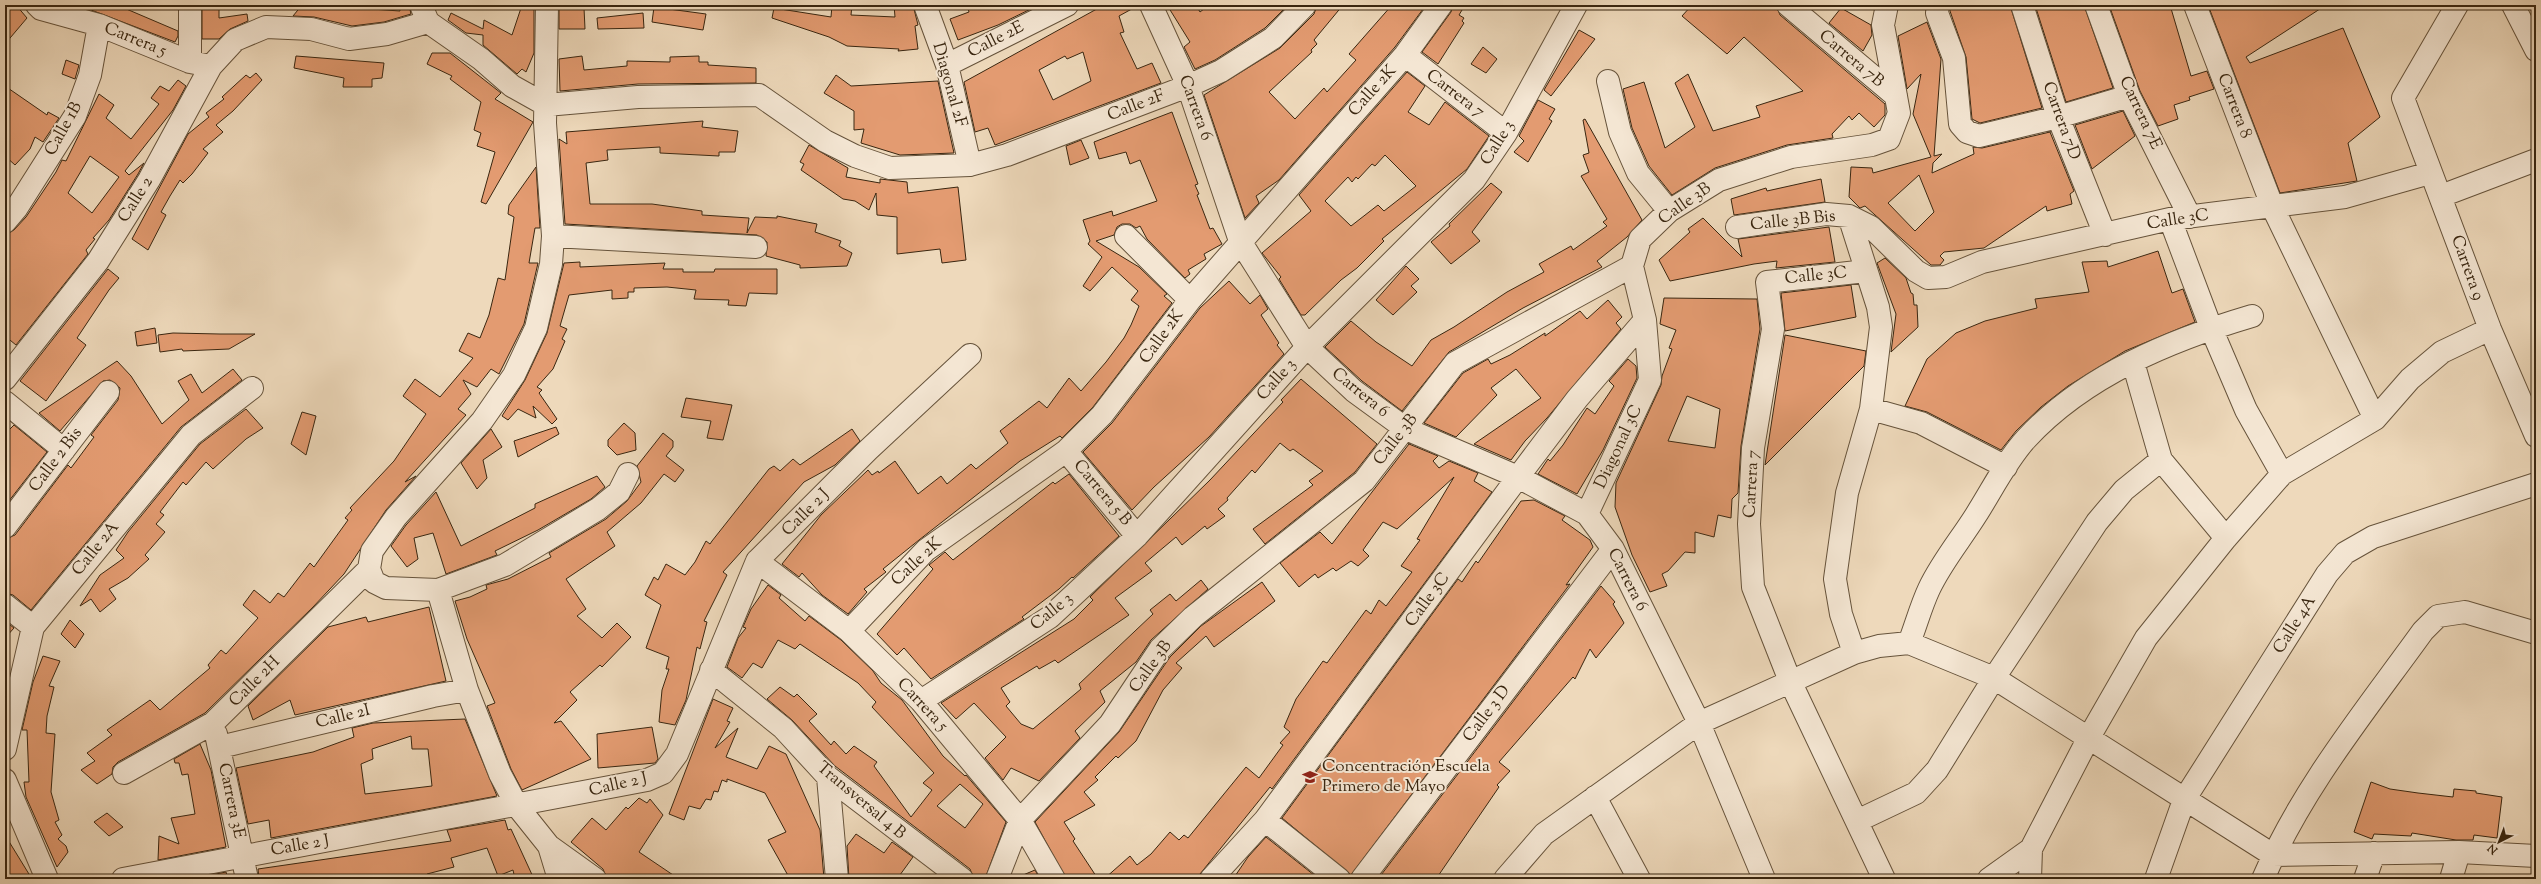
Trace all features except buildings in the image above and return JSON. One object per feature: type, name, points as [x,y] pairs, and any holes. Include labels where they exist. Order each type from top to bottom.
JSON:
[{"type":"street","name":"Carrera 5","points":[[37,5],[41,9],[99,25],[190,62],[211,66]]},
{"type":"street","points":[[190,5],[190,62]]},
{"type":"street","points":[[547,5],[545,123],[553,236],[551,264],[536,328],[514,375],[482,421],[396,517],[372,551],[369,569],[374,582],[386,588],[438,590],[505,565],[598,509],[619,492],[628,474]]},
{"type":"street","name":"Diagonal 2F","points":[[926,5],[947,65],[970,165]]},
{"type":"street","name":"Calle 2E","points":[[947,65],[1066,5]]},
{"type":"street","name":"Carrera 6","points":[[1150,5],[1188,86],[1240,240],[1307,347],[1354,391],[1406,429],[1518,477],[1587,514],[1613,549],[1699,723],[1764,879]]},
{"type":"street","name":"Calle 2F","points":[[546,105],[638,97],[759,95],[825,141],[855,156],[890,168],[970,165],[1007,155],[1188,86],[1221,71],[1273,38],[1305,5]]},
{"type":"street","name":"Calle 2K","points":[[849,631],[926,550],[1066,450],[1102,415],[1190,300],[1240,240],[1405,55],[1441,5]]},
{"type":"street","name":"Calle 3","points":[[921,702],[1050,617],[1138,536],[1307,347],[1474,180],[1506,133],[1576,5]]},
{"type":"street","name":"Carrera 7B","points":[[1788,5],[1896,96]]},
{"type":"street","points":[[1887,5],[1883,25],[1896,96]]},
{"type":"street","points":[[1938,5],[1937,13],[1954,58],[1960,124],[1967,132],[1979,136],[2058,117],[2129,96]]},
{"type":"street","name":"Carrera 7D","points":[[2022,5],[2058,117],[2105,235]]},
{"type":"street","name":"Carrera 7E","points":[[2096,5],[2129,96],[2180,218],[2211,328],[2246,410],[2282,474]]},
{"type":"street","name":"Carrera 8","points":[[2196,5],[2273,208],[2375,418]]},
{"type":"street","name":"Carrera 9","points":[[2457,5],[2403,98],[2430,173],[2442,196],[2490,329],[2536,436]]},
{"type":"street","points":[[2513,5],[2536,50]]},
{"type":"street","points":[[424,13],[512,86],[546,105]]},
{"type":"street","name":"Calle 2","points":[[9,365],[98,261],[149,180],[211,66],[234,40],[266,27],[311,29],[349,39],[387,34],[424,13]]},
{"type":"street","name":"Calle 1B","points":[[5,222],[16,209],[75,116],[90,75],[99,25]]},
{"type":"street","name":"Carrera 7","points":[[1405,55],[1506,133]]},
{"type":"street","points":[[1608,81],[1620,132],[1638,173],[1669,211]]},
{"type":"street","name":"Calle 3B","points":[[997,879],[1020,820],[1110,724],[1160,649],[1193,616],[1335,506],[1364,481],[1406,429],[1455,363],[1632,266],[1640,239],[1669,211],[1719,180],[1791,157],[1872,145],[1889,139],[1899,113],[1896,96]]},
{"type":"street","points":[[2442,196],[2536,160]]},
{"type":"street","name":"Calle 3C","points":[[1849,216],[1871,227],[1916,271],[1928,278],[1946,277],[1982,262],[2180,218],[2273,208],[2345,197],[2430,173]]},
{"type":"street","name":"Calle 3B Bis","points":[[1737,226],[1826,214],[1849,216]]},
{"type":"street","points":[[1849,216],[1878,307],[1881,327],[1871,409],[1847,493],[1835,579],[1841,614],[1854,653]]},
{"type":"street","points":[[553,236],[756,248]]},
{"type":"street","points":[[1126,236],[1190,300]]},
{"type":"street","points":[[1632,266],[1645,320]]},
{"type":"street","name":"Calle 3C","points":[[1766,282],[1866,271]]},
{"type":"street","name":"Carrera 7","points":[[1766,282],[1773,329],[1753,448],[1749,524],[1753,587],[1790,681],[1884,879]]},
{"type":"street","points":[[1909,643],[1930,588],[2025,440],[2053,411],[2090,385],[2133,362],[2211,328],[2252,316]]},
{"type":"street","name":"Calle 3C","points":[[1211,879],[1265,820],[1577,399],[1645,320]]},
{"type":"street","name":"Diagonal 3C","points":[[1587,514],[1650,380],[1645,320]]},
{"type":"street","points":[[2030,879],[2031,849],[2088,739],[2146,638],[2226,538],[2282,474],[2375,418],[2410,379],[2442,352],[2490,329]]},
{"type":"street","name":"Calle 2 J","points":[[123,879],[517,806],[647,780],[663,773],[676,754],[757,561],[868,450],[970,354]]},
{"type":"street","points":[[2133,362],[2161,460],[2226,538]]},
{"type":"street","name":"Calle 2A","points":[[5,749],[33,627],[191,435],[252,388]]},
{"type":"street","name":"Calle 2 Bis","points":[[5,527],[108,392]]},
{"type":"street","points":[[5,402],[64,450]]},
{"type":"street","points":[[1871,409],[1921,423],[2006,468]]},
{"type":"street","name":"Carrera 5 B","points":[[1066,450],[1138,536]]},
{"type":"street","points":[[1857,821],[1916,793],[1937,770],[1994,678],[2097,522],[2124,490],[2161,460]]},
{"type":"street","name":"Calle 4A","points":[[2156,879],[2184,800],[2326,574],[2345,553],[2373,537],[2536,484]]},
{"type":"street","name":"Calle 3 D","points":[[1362,879],[1613,549]]},
{"type":"street","name":"Carrera 5","points":[[757,561],[849,631],[921,702],[1020,820],[1054,879]]},
{"type":"street","name":"Calle 2H","points":[[124,773],[213,723],[369,569]]},
{"type":"street","points":[[438,590],[467,690],[500,774],[517,806],[549,846],[595,879]]},
{"type":"street","points":[[5,605],[33,627]]},
{"type":"street","points":[[2263,879],[2273,855],[2329,760],[2423,630],[2438,616],[2465,612],[2536,633]]},
{"type":"street","points":[[1505,879],[1544,834],[1699,723],[1854,653],[1879,646],[1909,643],[1994,678],[2184,800],[2273,855],[2459,852],[2536,856]]},
{"type":"street","name":"Transversal 4 B","points":[[711,670],[783,728],[828,777],[962,879]]},
{"type":"street","name":"Calle 2I","points":[[220,747],[433,696],[467,690]]},
{"type":"street","name":"Carrera 3E","points":[[213,723],[220,747],[247,879]]},
{"type":"street","points":[[828,777],[837,879]]},
{"type":"street","points":[[5,780],[47,879]]},
{"type":"street","points":[[1596,797],[1639,879]]},
{"type":"street","points":[[1265,820],[1339,879]]},
{"type":"street","points":[[549,846],[559,879]]},
{"type":"street","points":[[1989,879],[2031,849]]},
{"type":"street","points":[[2451,879],[2459,852]]},
{"type":"street","points":[[2365,879],[2374,853]]},
{"type":"place","name":"Concentración Escuela Primero de Mayo","points":[[1310,777]]}]
